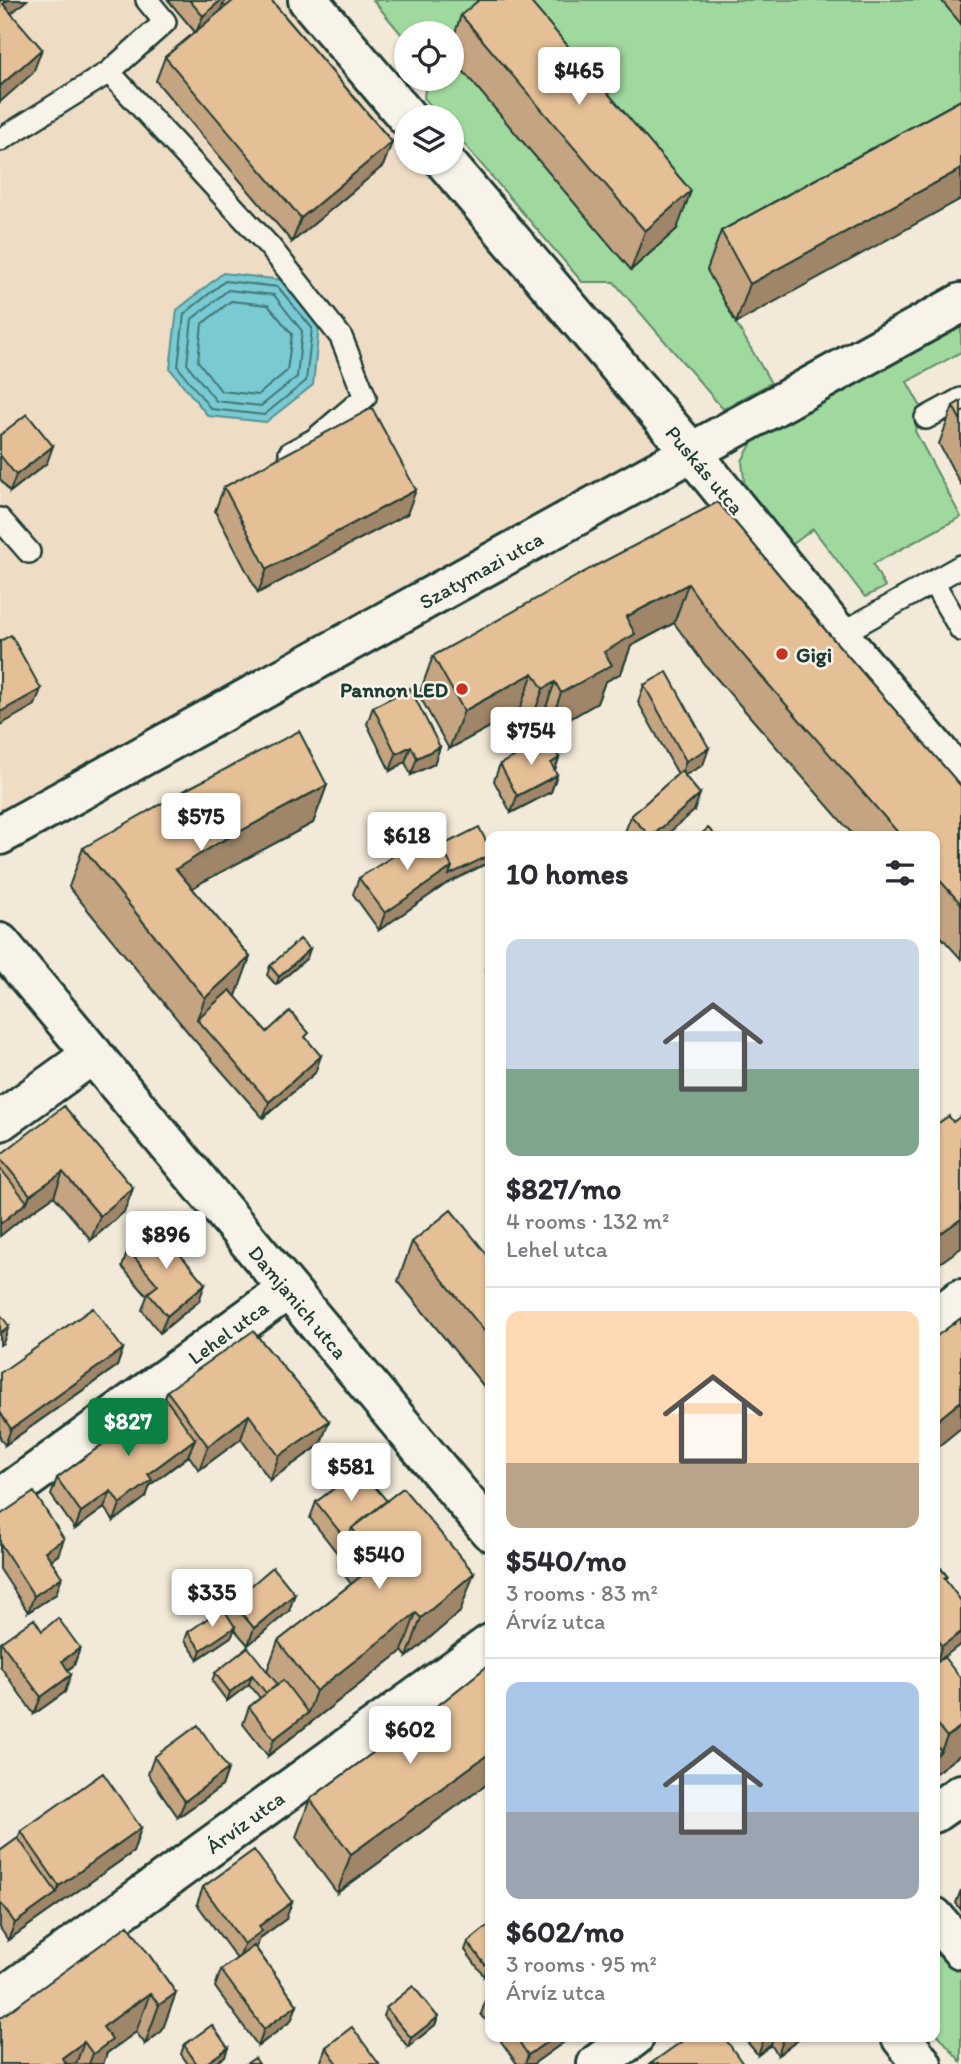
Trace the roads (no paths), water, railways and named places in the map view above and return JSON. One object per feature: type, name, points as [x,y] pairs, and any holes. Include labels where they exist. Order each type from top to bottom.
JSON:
[{"type":"street","points":[[308,0],[397,105]]},
{"type":"street","name":"Puskás utca","points":[[456,175],[692,453],[839,635],[961,779]]},
{"type":"street","name":"Szatymazi utca","points":[[0,835],[961,303]]},
{"type":"street","name":"Damjanich utca","points":[[0,943],[485,1525]]},
{"type":"street","points":[[0,1121],[93,1054]]},
{"type":"street","name":"Lehel utca","points":[[0,1499],[287,1290]]},
{"type":"street","points":[[940,1314],[961,1299]]},
{"type":"street","name":"Árvíz utca","points":[[0,1999],[485,1648]]},
{"type":"street","points":[[940,1809],[961,1794]]},
{"type":"street","points":[[940,1924],[961,1949]]},
{"type":"street","points":[[597,2064],[627,2042]]},
{"type":"street","points":[[905,2042],[922,2064]]},
{"type":"lane","points":[[0,140],[109,72],[165,22],[147,0]]},
{"type":"lane","points":[[109,72],[270,247],[341,337],[365,397],[313,440],[269,464]]},
{"type":"lane","points":[[926,418],[961,398]]},
{"type":"lane","points":[[0,519],[29,552]]},
{"type":"lane","points":[[839,635],[961,566]]},
{"type":"lane","points":[[933,582],[961,630]]},
{"type":"water","points":[[223,273],[282,280],[319,326],[313,385],[266,422],[208,416],[170,369],[177,310]]},
{"type":"place","name":"Gigi","points":[[782,654]]},
{"type":"place","name":"Pannon LED","points":[[462,689]]}]
